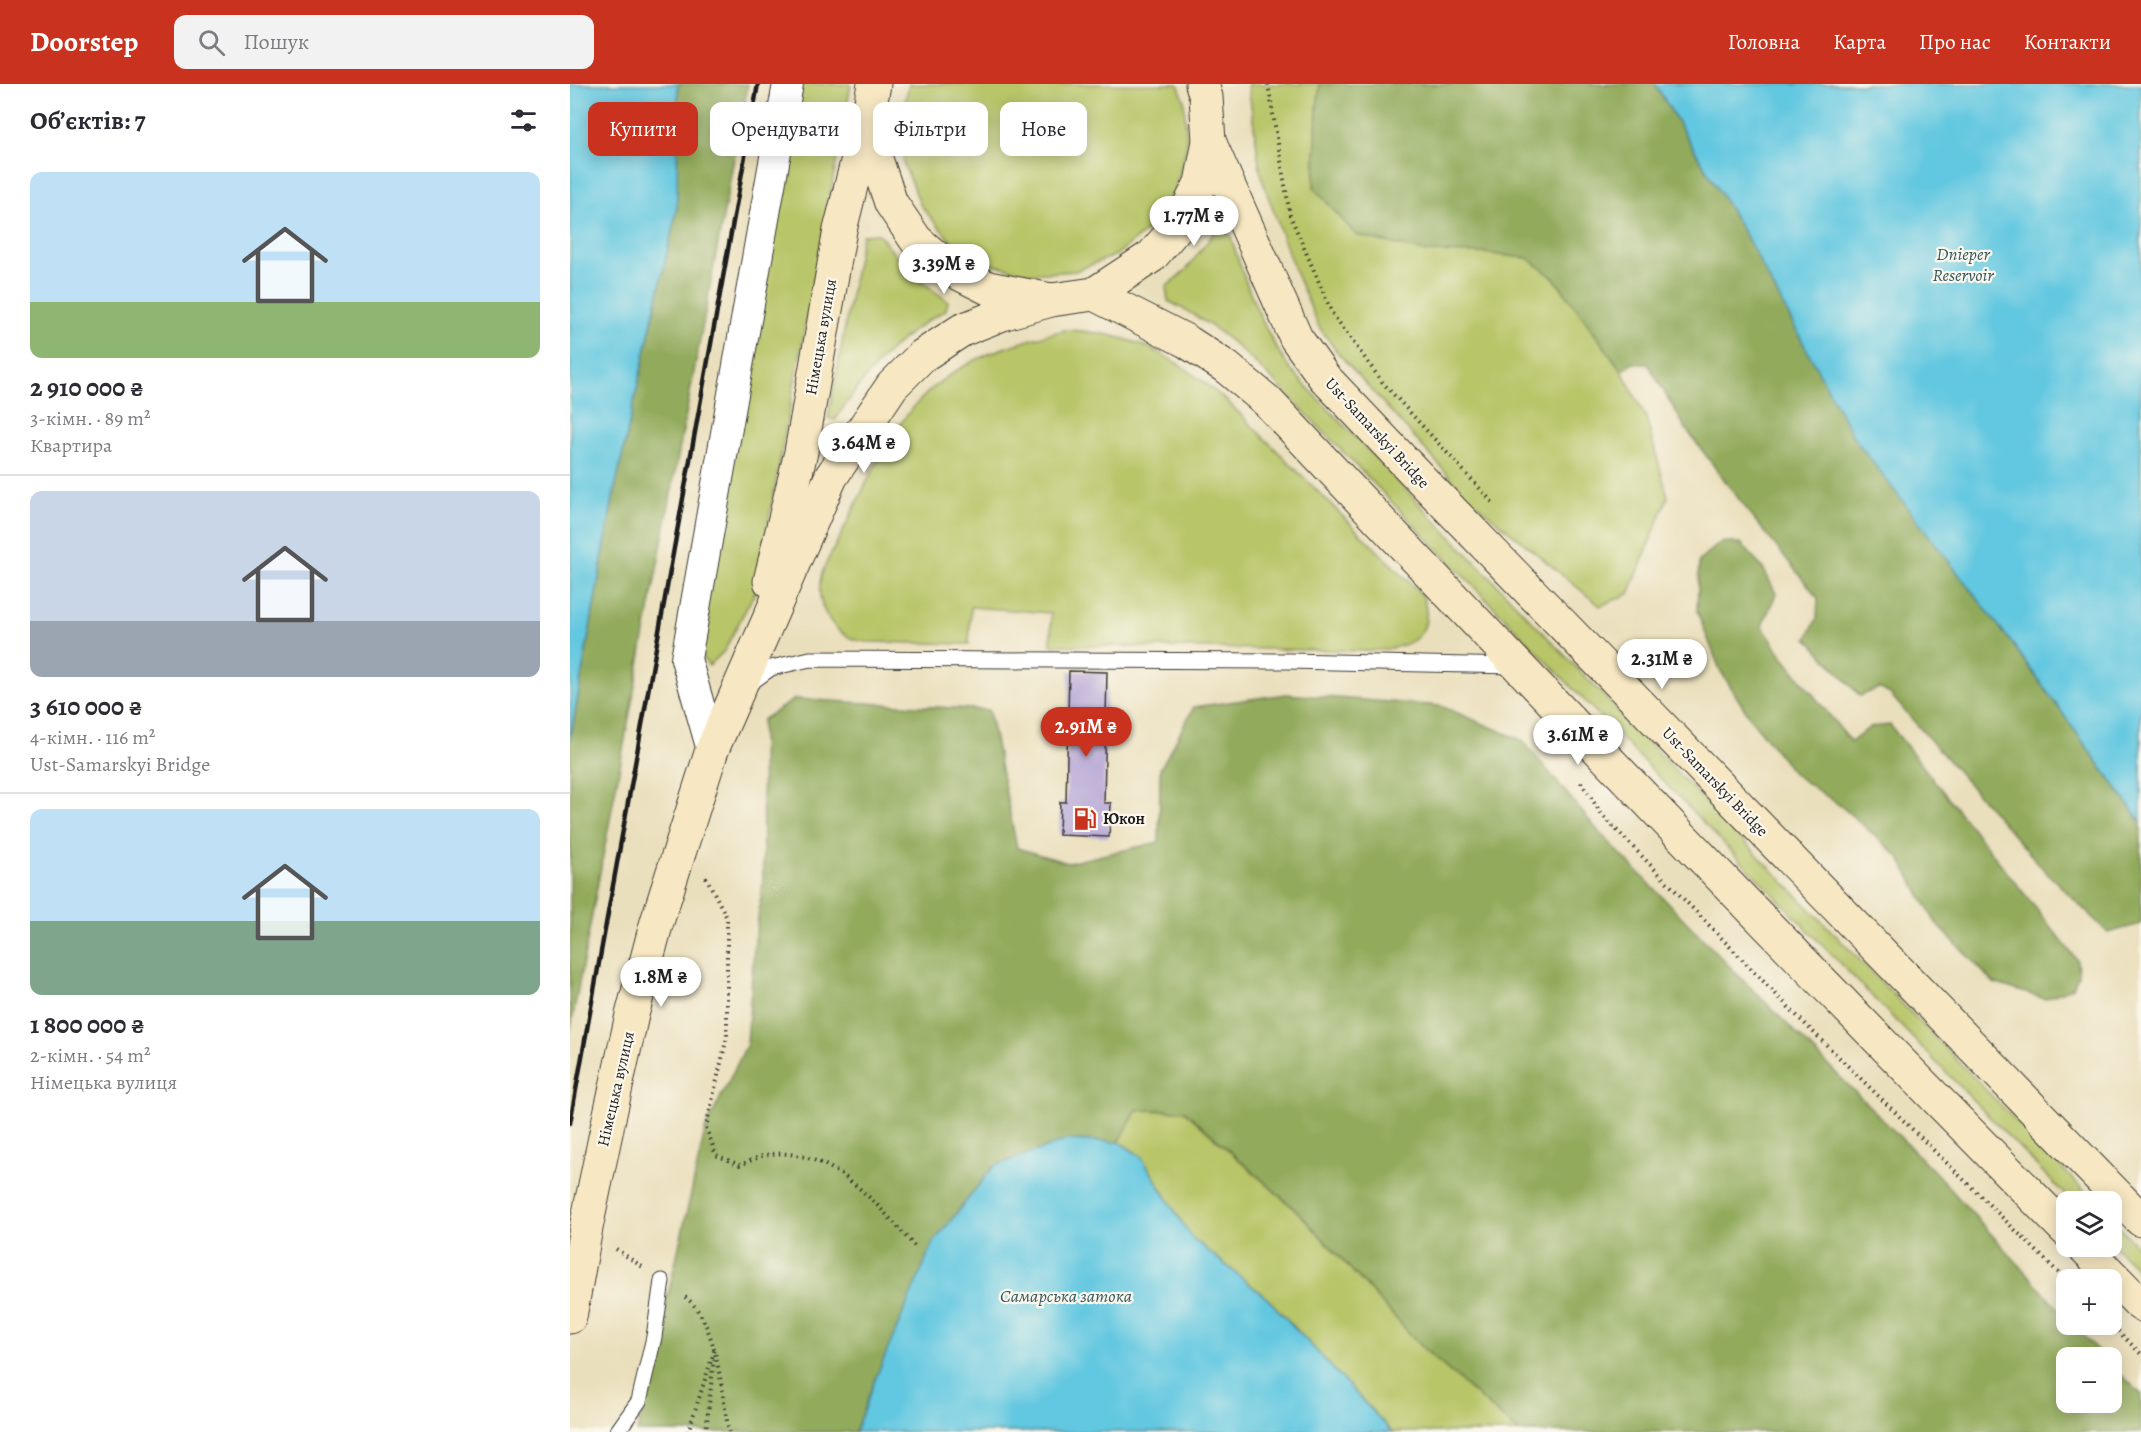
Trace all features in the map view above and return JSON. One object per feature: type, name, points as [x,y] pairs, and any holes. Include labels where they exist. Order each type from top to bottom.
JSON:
[{"type":"main road","name":"Німецька вулиця","points":[[735,694],[772,574],[793,485],[840,230],[868,119],[874,84]]},
{"type":"main road","points":[[868,119],[877,162],[891,203],[916,240],[948,268],[987,288],[1051,300],[1094,294],[1152,256],[1181,222],[1201,183],[1209,141],[1206,88]]},
{"type":"main road","name":"Ust-Samarskyi Bridge","points":[[1209,141],[1296,338],[1324,377],[1420,479],[2141,1220]]},
{"type":"main road","points":[[1094,294],[1186,341],[1227,367],[1266,401],[1517,666],[2056,1220]]},
{"type":"main road","name":"Німецька вулиця","points":[[570,1317],[586,1228],[632,1015],[656,925],[712,750],[831,477],[892,386],[922,356],[962,330],[1005,313],[1051,300]]},
{"type":"main road","points":[[2094,1257],[2141,1305]]},
{"type":"street","points":[[712,750],[686,659],[788,84]]},
{"type":"lane","points":[[735,694],[771,668],[810,659],[1276,661],[1517,666]]},
{"type":"lane","points":[[617,1432],[639,1401],[654,1337],[662,1281]]},
{"type":"path","points":[[1268,84],[1290,215],[1332,313],[1383,383],[1497,506]]},
{"type":"path","points":[[1577,777],[1602,814],[1626,840],[1801,1020],[2056,1270]]},
{"type":"path","points":[[685,833],[727,918],[727,1037],[706,1127],[716,1155],[740,1165],[769,1154],[802,1155],[843,1175],[876,1204],[916,1248]]},
{"type":"path","points":[[2122,1335],[2141,1354]]},
{"type":"path","points":[[688,1432],[715,1348],[706,1432]]},
{"type":"green space","points":[[678,84],[748,84],[745,102],[710,102],[710,156],[734,156],[570,1032],[570,741],[614,493],[677,208],[677,156],[698,156],[698,102],[678,102]]},
{"type":"green space","points":[[794,84],[851,84],[848,102],[791,102]]},
{"type":"green space","points":[[909,84],[1178,84],[1184,100],[1187,145],[1175,189],[1151,227],[1116,255],[1075,271],[1031,274],[987,263],[950,240],[921,206],[904,165],[903,156],[988,156],[988,102],[905,102]]},
{"type":"green space","points":[[1248,84],[1320,84],[1314,188],[1484,253],[1528,258],[1555,279],[1622,371],[1646,418],[1668,497],[1629,594],[1600,606],[1470,499],[1337,352],[1319,327],[1294,269],[1261,176]]},
{"type":"green space","points":[[1320,84],[1655,84],[1746,236],[2014,646],[2141,822],[2141,924],[2108,933],[2045,871],[1890,694],[1879,688],[1860,696],[1807,638],[1817,618],[1818,598],[1754,519],[1686,429],[1648,364],[1632,363],[1622,371],[1555,279],[1528,258],[1484,253],[1427,252],[1356,235],[1314,188]]},
{"type":"green space","points":[[782,156],[837,156],[755,592],[724,651],[709,666],[697,650]]},
{"type":"green space","points":[[1216,230],[1230,234],[1255,304],[1270,337],[1290,369],[1673,768],[2084,1191],[2061,1191],[1279,386],[1214,328],[1168,301],[1166,287],[1186,270]]},
{"type":"green space","points":[[879,234],[910,271],[948,301],[946,310],[928,320],[883,357],[835,420],[828,418],[862,235]]},
{"type":"green space","points":[[1064,330],[1112,336],[1153,350],[1190,372],[1228,402],[1423,596],[1426,611],[1425,624],[1421,633],[1404,645],[1367,651],[1051,645],[1051,613],[971,607],[969,644],[868,642],[857,640],[837,629],[824,611],[820,589],[821,577],[879,458],[901,423],[928,392],[959,369],[992,352]]},
{"type":"green space","points":[[1721,542],[1741,543],[1764,570],[1776,594],[1762,626],[1783,657],[1851,742],[1870,727],[1890,725],[2077,960],[2078,975],[2073,987],[2045,999],[1994,983],[1936,923],[1898,856],[1842,807],[1794,774],[1750,718],[1720,670],[1697,611],[1699,561]]},
{"type":"green space","points":[[1286,694],[1441,706],[1522,740],[1599,832],[1936,1173],[2056,1306],[2056,1335],[2083,1335],[2094,1347],[2056,1347],[2056,1413],[2122,1413],[2122,1376],[2141,1394],[2141,1432],[1519,1432],[1423,1348],[1301,1215],[1185,1111],[1137,1110],[1119,1142],[1067,1140],[876,1377],[855,1432],[637,1432],[706,1127],[747,1044],[754,948],[763,881],[762,720],[795,699],[989,710],[1017,848],[1068,863],[1159,842],[1160,769],[1194,707]]},
{"type":"green space","points":[[1137,1110],[1184,1111],[1301,1215],[1423,1348],[1519,1432],[1392,1432],[1268,1299],[1191,1237],[1141,1156],[1119,1142]]},
{"type":"green space","points":[[2122,1230],[2141,1250],[2141,1273],[2122,1254]]},
{"type":"water","points":[[570,84],[678,84],[678,102],[588,102],[588,156],[677,156],[677,208],[614,493],[570,741]]},
{"type":"water","name":"Dnieper Reservoir","points":[[1655,84],[2141,84],[2141,822],[2014,646],[1854,438],[1746,236]]},
{"type":"water","name":"Самарська затока","points":[[1067,1140],[1119,1142],[1141,1156],[1191,1237],[1268,1299],[1392,1432],[855,1432],[933,1243],[994,1166]]},
{"type":"building","points":[[1069,671],[1107,672],[1104,803],[1111,803],[1109,837],[1059,835],[1060,802],[1066,802]]},
{"type":"railway","points":[[570,1123],[758,84]]},
{"type":"place","name":"Юкон","points":[[1085,819]]}]
